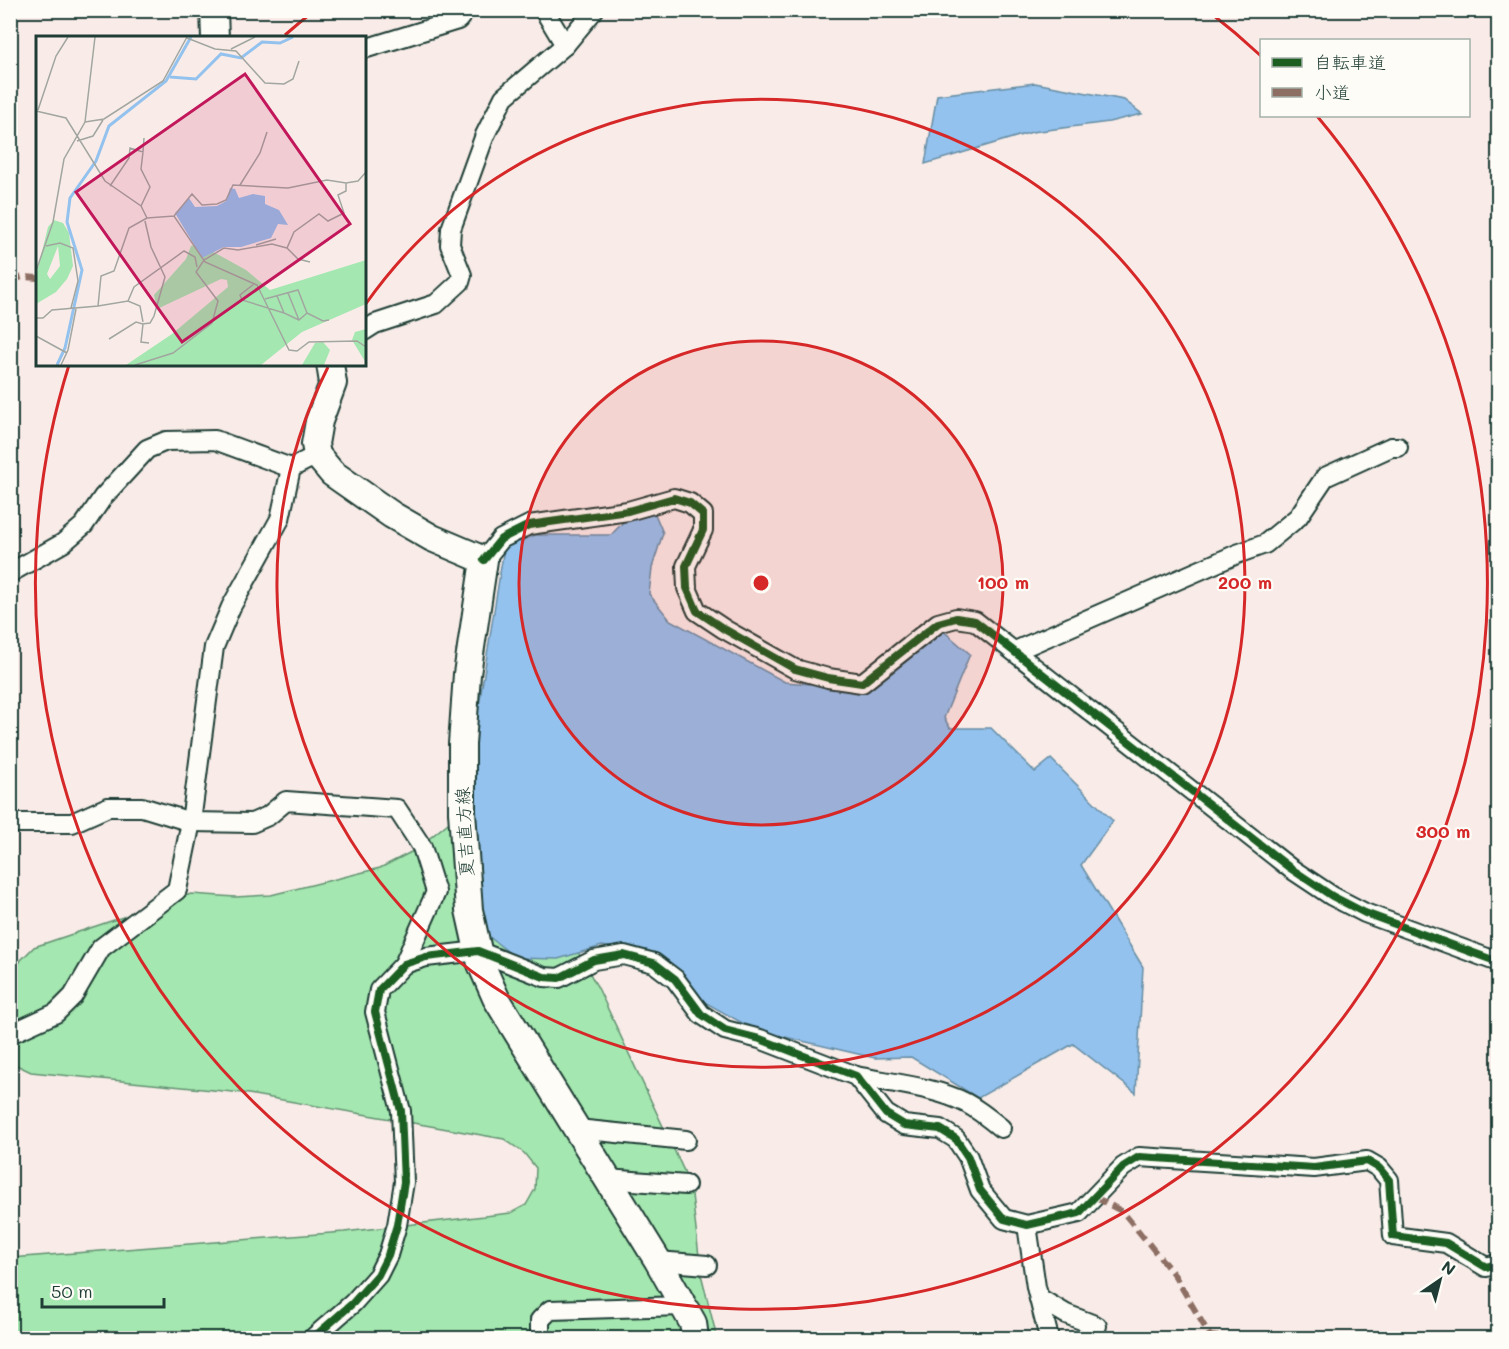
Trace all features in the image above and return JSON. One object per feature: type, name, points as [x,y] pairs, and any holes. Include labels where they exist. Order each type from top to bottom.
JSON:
[{"type":"main road","points":[[214,10],[215,36]]},
{"type":"main road","points":[[330,366],[333,383],[319,421],[315,444],[317,455],[332,473],[392,515],[432,538],[484,560]]},
{"type":"main road","name":"夏吉直方線","points":[[484,560],[467,674],[462,744],[462,812],[469,910],[481,964],[496,998],[658,1261],[693,1323],[695,1338]]},
{"type":"street","points":[[366,48],[458,20],[466,10]]},
{"type":"street","points":[[544,10],[565,45]]},
{"type":"street","points":[[366,330],[375,324],[436,304],[460,282],[462,275],[450,245],[451,229],[485,135],[504,97],[565,45],[594,10]]},
{"type":"street","points":[[10,573],[63,543],[84,525],[103,497],[147,449],[166,441],[215,440],[291,468],[317,455]]},
{"type":"street","points":[[1015,651],[1237,554],[1265,544],[1298,517],[1325,477],[1391,447],[1398,447]]},
{"type":"street","points":[[10,1034],[56,1013],[73,996],[101,948],[177,890],[191,822],[214,647],[231,607],[279,519],[291,468]]},
{"type":"street","points":[[484,560],[501,538],[530,525],[628,511],[674,498],[690,503],[703,514],[704,530],[686,566],[687,588],[697,611],[724,629],[795,669],[828,678],[862,683],[938,623],[956,618],[975,621],[1261,847],[1307,879],[1365,913],[1498,962]]},
{"type":"street","points":[[10,823],[72,823],[108,807],[142,807],[191,822],[252,823],[268,816],[286,801],[397,808],[422,847],[436,892],[405,964],[379,990],[375,1012],[401,1111],[404,1182],[397,1225],[388,1255],[378,1275],[353,1303],[313,1338]]},
{"type":"street","points":[[405,964],[426,957],[478,951],[544,977],[559,978],[594,960],[624,955],[654,963],[675,979],[701,1014],[725,1030],[760,1039],[856,1076],[937,1093],[965,1102],[982,1112],[1001,1128]]},
{"type":"street","points":[[856,1076],[886,1114],[904,1125],[940,1129],[956,1138],[968,1157],[980,1190],[1004,1219],[1027,1226],[1079,1213],[1123,1167],[1139,1157],[1314,1167],[1367,1161],[1379,1168],[1389,1180],[1394,1236],[1446,1243],[1486,1267],[1498,1264]]},
{"type":"street","points":[[577,1128],[686,1140]]},
{"type":"street","points":[[607,1179],[686,1185]]},
{"type":"street","points":[[1027,1226],[1039,1298],[1049,1338]]},
{"type":"street","points":[[658,1261],[707,1264]]},
{"type":"street","points":[[1039,1298],[1066,1314],[1097,1326]]},
{"type":"street","points":[[540,1338],[540,1320],[550,1310],[683,1306]]},
{"type":"green space","points":[[464,810],[481,811],[537,878],[599,990],[691,1186],[701,1274],[717,1338],[11,1338],[11,1258],[344,1232],[511,1213],[526,1205],[535,1189],[536,1168],[524,1153],[504,1139],[243,1093],[31,1072],[10,1062],[11,976],[21,960],[34,947],[191,894],[235,897],[271,895],[380,868],[415,850]]},
{"type":"water","points":[[1035,83],[1124,100],[1142,114],[1109,122],[1032,132],[925,164],[937,95]]},
{"type":"water","points":[[631,514],[655,514],[663,533],[652,568],[649,594],[670,620],[785,682],[864,688],[941,629],[970,654],[944,718],[950,728],[991,728],[1035,772],[1051,759],[1113,821],[1081,865],[1143,967],[1136,1093],[1073,1044],[978,1098],[911,1057],[875,1058],[755,1030],[699,999],[654,953],[602,946],[558,959],[516,958],[478,928],[474,737],[504,548],[535,535],[611,535]]},
{"type":"marked path","points":[[10,280],[23,277],[36,278]]},
{"type":"marked path","points":[[1095,1197],[1123,1212],[1175,1276],[1210,1336],[1226,1338]]},
{"type":"cycle path","points":[[484,560],[501,539],[529,525],[628,511],[674,498],[690,503],[703,514],[703,530],[686,566],[687,588],[697,611],[724,629],[795,669],[828,678],[862,683],[938,623],[956,618],[975,621],[1290,868],[1332,896],[1365,913],[1498,962]]},
{"type":"cycle path","points":[[313,1338],[353,1303],[378,1275],[388,1255],[397,1225],[404,1182],[401,1111],[375,1012],[379,990],[404,964],[426,957],[478,951],[544,977],[559,978],[594,960],[624,955],[654,963],[675,979],[701,1014],[725,1030],[760,1039],[856,1076],[886,1114],[904,1125],[940,1129],[956,1139],[968,1157],[980,1190],[1004,1219],[1027,1225],[1079,1213],[1123,1167],[1139,1157],[1314,1168],[1367,1161],[1379,1168],[1389,1180],[1393,1236],[1446,1243],[1486,1267],[1498,1264]]}]
